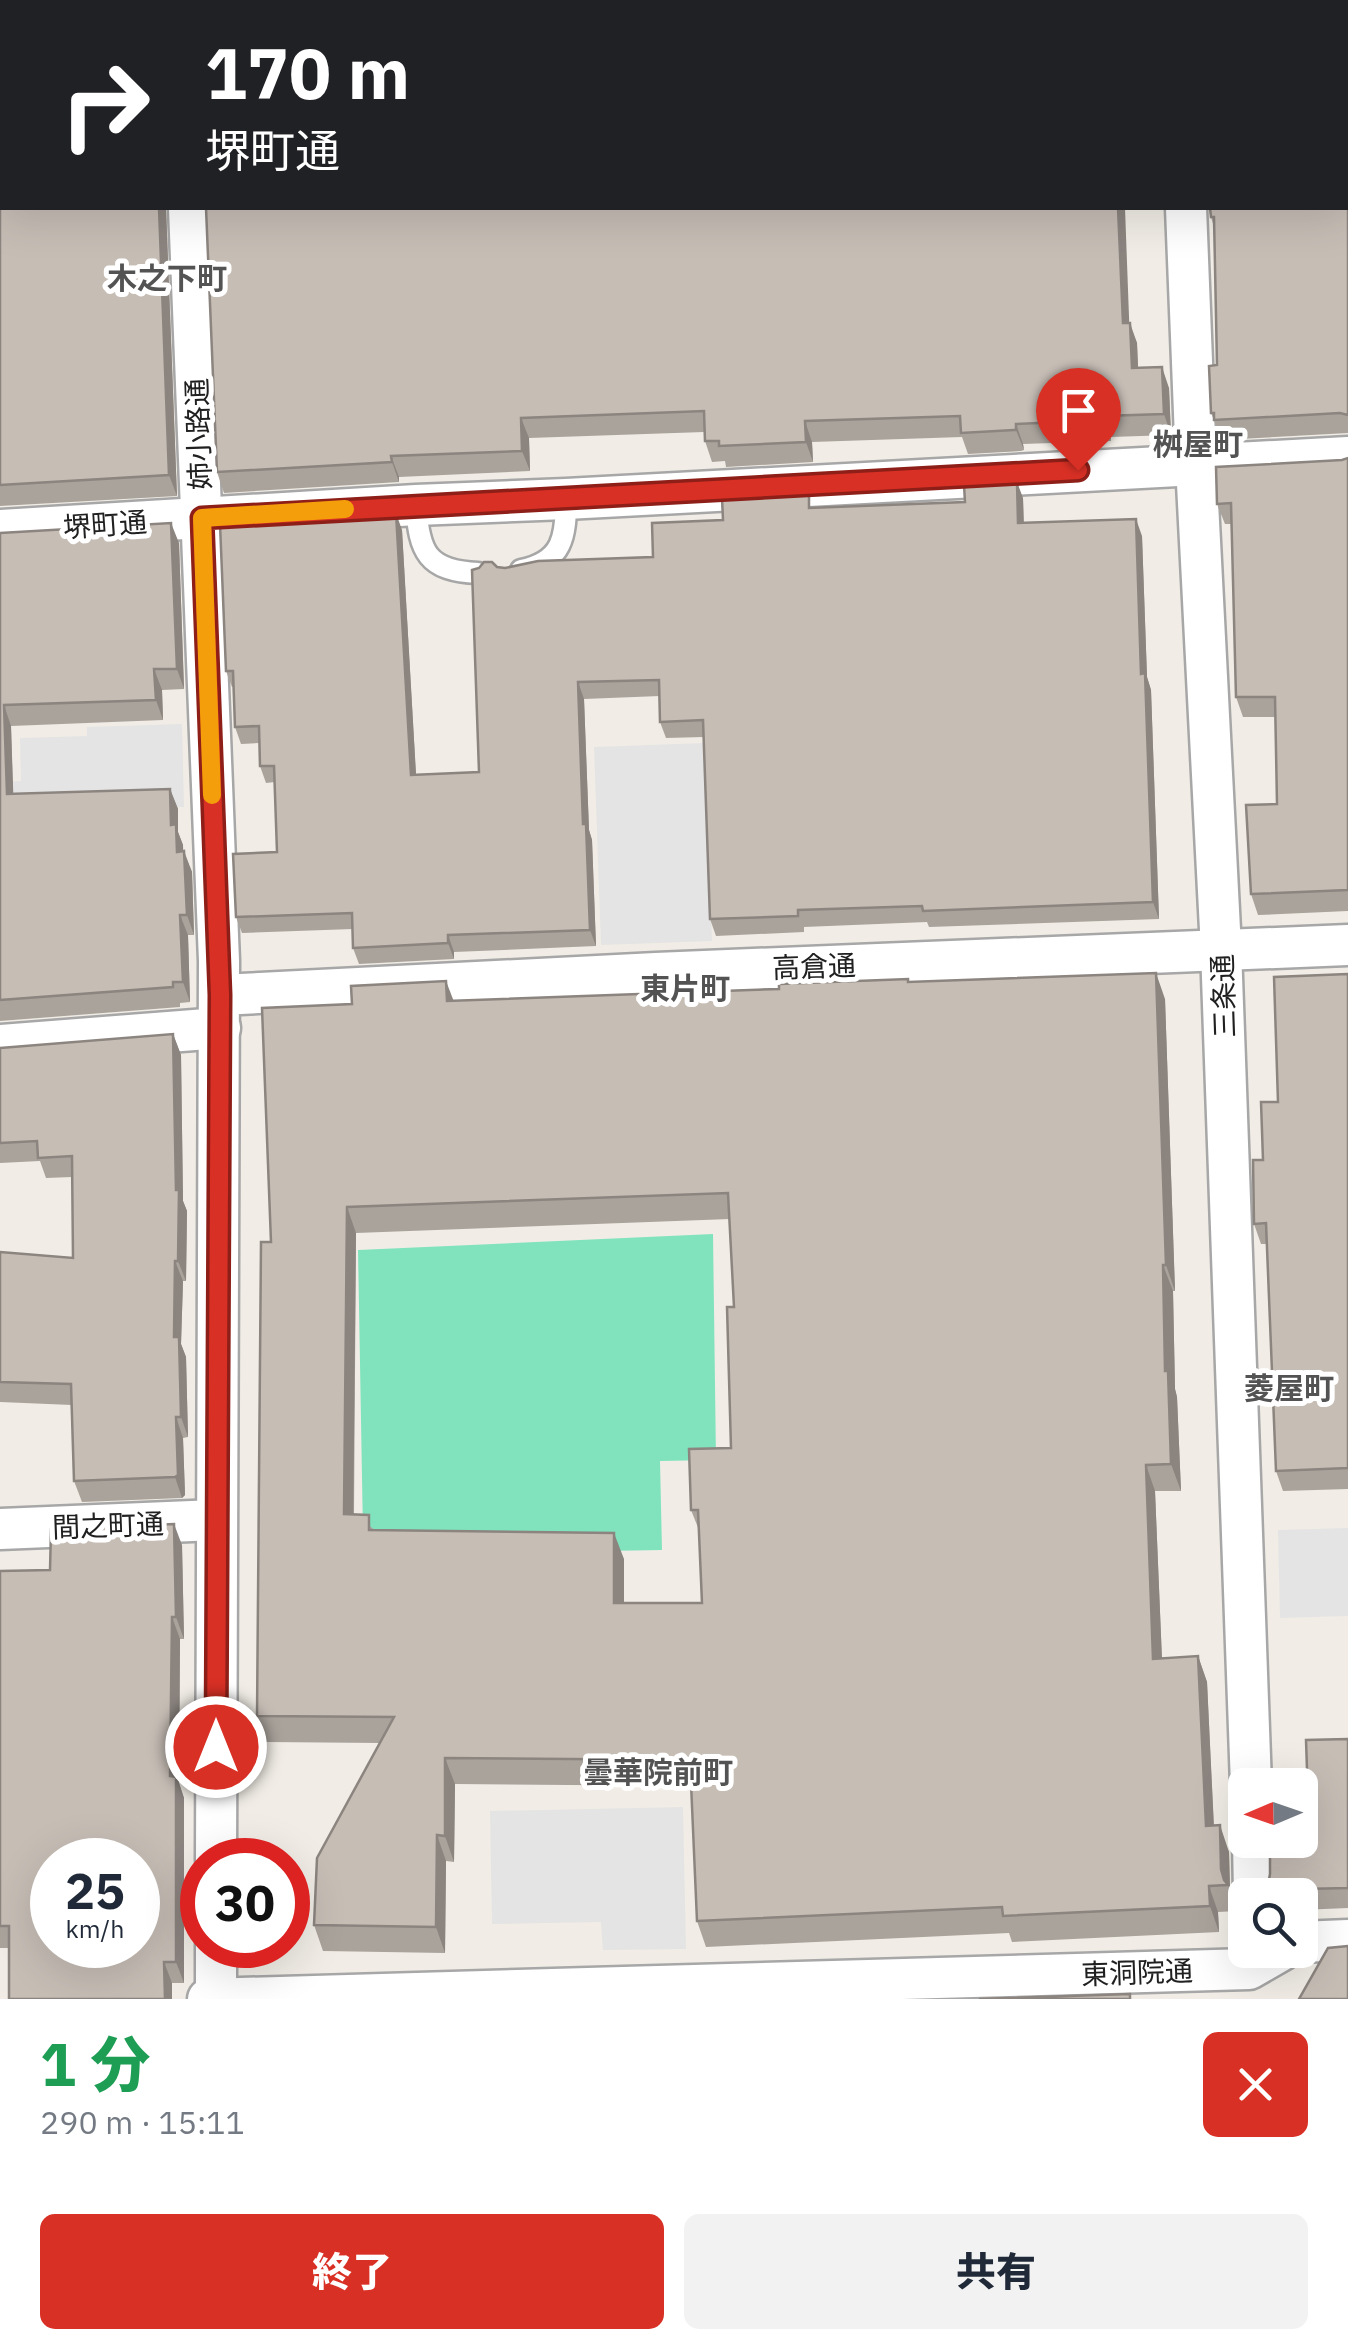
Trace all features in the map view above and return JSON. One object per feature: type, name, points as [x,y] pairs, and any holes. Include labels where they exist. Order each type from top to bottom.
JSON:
[{"type":"street","name":"姉小路通","points":[[189,210],[220,1012],[216,1838]]},
{"type":"street","name":"三条通","points":[[1186,210],[1222,949],[1249,1768]]},
{"type":"street","name":"堺町通","points":[[0,530],[1348,457]]},
{"type":"street","name":"高倉通","points":[[0,1046],[220,1012],[1222,949],[1348,945]]},
{"type":"street","name":"間之町通","points":[[0,1529],[216,1520]]},
{"type":"street","points":[[1318,1941],[1348,1940]]},
{"type":"street","points":[[216,1968],[216,1999]]},
{"type":"street","name":"東洞院通","points":[[208,1999],[1228,1968]]},
{"type":"lane","points":[[509,572],[533,568],[552,556],[564,536],[566,500]]},
{"type":"lane","points":[[416,505],[420,541],[432,559],[454,571],[478,572]]},
{"type":"green space","points":[[713,1234],[716,1460],[660,1461],[662,1550],[382,1555],[363,1534],[358,1250]]},
{"type":"shaded area","points":[[182,724],[184,807],[81,810],[0,846],[0,782],[21,781],[20,738],[87,736],[87,727]]},
{"type":"shaded area","points":[[705,743],[712,941],[601,945],[594,747]]},
{"type":"shaded area","points":[[1348,1528],[1348,1616],[1280,1618],[1278,1530]]},
{"type":"shaded area","points":[[683,1807],[686,1949],[603,1950],[601,1922],[492,1924],[490,1811]]},
{"type":"building","points":[[0,210],[159,210],[169,475],[0,485]]},
{"type":"building","points":[[206,210],[1118,210],[1123,323],[1130,323],[1132,368],[1162,367],[1164,414],[1016,424],[1016,430],[961,433],[960,416],[805,421],[806,442],[719,446],[719,441],[705,441],[704,411],[521,418],[522,451],[391,456],[392,462],[217,472]]},
{"type":"building","points":[[1210,210],[1348,210],[1348,415],[1214,420],[1209,366],[1217,365]]},
{"type":"building","points":[[1348,458],[1348,890],[1251,894],[1246,805],[1277,804],[1275,697],[1236,697],[1231,503],[1217,504],[1216,467]]},
{"type":"building","points":[[1017,482],[1018,523],[1136,519],[1153,902],[923,911],[922,906],[798,910],[798,916],[710,919],[703,720],[660,722],[659,680],[578,682],[590,930],[448,935],[448,943],[353,948],[352,913],[236,917],[233,854],[277,852],[274,766],[260,766],[259,726],[235,727],[233,671],[226,671],[220,524],[396,513],[411,775],[479,772],[472,570],[484,562],[505,568],[538,561],[653,557],[652,523],[723,520],[722,498],[809,493],[809,508],[965,502],[964,485]]},
{"type":"building","points":[[171,523],[177,669],[154,669],[156,700],[4,705],[7,794],[170,789],[177,852],[184,851],[187,915],[180,915],[183,982],[173,982],[173,987],[0,1000],[0,533]]},
{"type":"building","points":[[1156,973],[1166,1265],[1165,1371],[1171,1464],[1146,1465],[1153,1659],[1198,1656],[1206,1826],[1220,1825],[1221,1869],[1228,1885],[1209,1886],[1210,1906],[1003,1916],[1002,1907],[697,1921],[690,1760],[445,1758],[445,1836],[437,1835],[436,1927],[314,1925],[317,1858],[394,1717],[257,1716],[261,1242],[271,1242],[262,1008],[352,1004],[351,986],[446,981],[447,1001],[779,989],[779,984]],"holes":[[[728,1193],[734,1307],[727,1307],[731,1448],[689,1449],[691,1510],[698,1510],[702,1603],[614,1603],[614,1533],[369,1530],[369,1515],[344,1514],[347,1207]]]},
{"type":"building","points":[[1348,974],[1348,1468],[1276,1471],[1266,1223],[1254,1224],[1253,1160],[1263,1160],[1261,1102],[1278,1102],[1274,977]]},
{"type":"building","points":[[173,1034],[179,1190],[174,1337],[179,1337],[178,1475],[74,1481],[71,1384],[0,1382],[0,1252],[73,1258],[72,1156],[38,1158],[37,1141],[0,1143],[0,1048]]},
{"type":"building","points":[[174,1524],[176,1617],[172,1617],[170,1776],[176,1777],[176,1962],[164,1962],[165,1999],[9,1999],[9,1926],[0,1926],[0,1571],[50,1570],[51,1529]]},
{"type":"building","points":[[1348,1739],[1348,1888],[1318,1889],[1318,1878],[1269,1878],[1270,1858],[1318,1858],[1318,1768],[1307,1768],[1306,1740]]},
{"type":"building","points":[[1348,1946],[1348,1999],[1299,1999],[1318,1968],[1328,1948]]},
{"type":"building","points":[[1130,1994],[1130,1999],[979,1999]]},
{"type":"slow traffic","points":[[212,795],[202,518],[345,509]]},
{"type":"district","name":"木之下町","points":[[167,277]]},
{"type":"district","name":"桝屋町","points":[[1198,443]]},
{"type":"district","name":"東片町","points":[[685,987]]},
{"type":"district","name":"菱屋町","points":[[1289,1387]]},
{"type":"district","name":"曇華院前町","points":[[658,1771]]},
{"type":"route","points":[[216,1747],[220,995],[202,518],[1078,470]]}]
